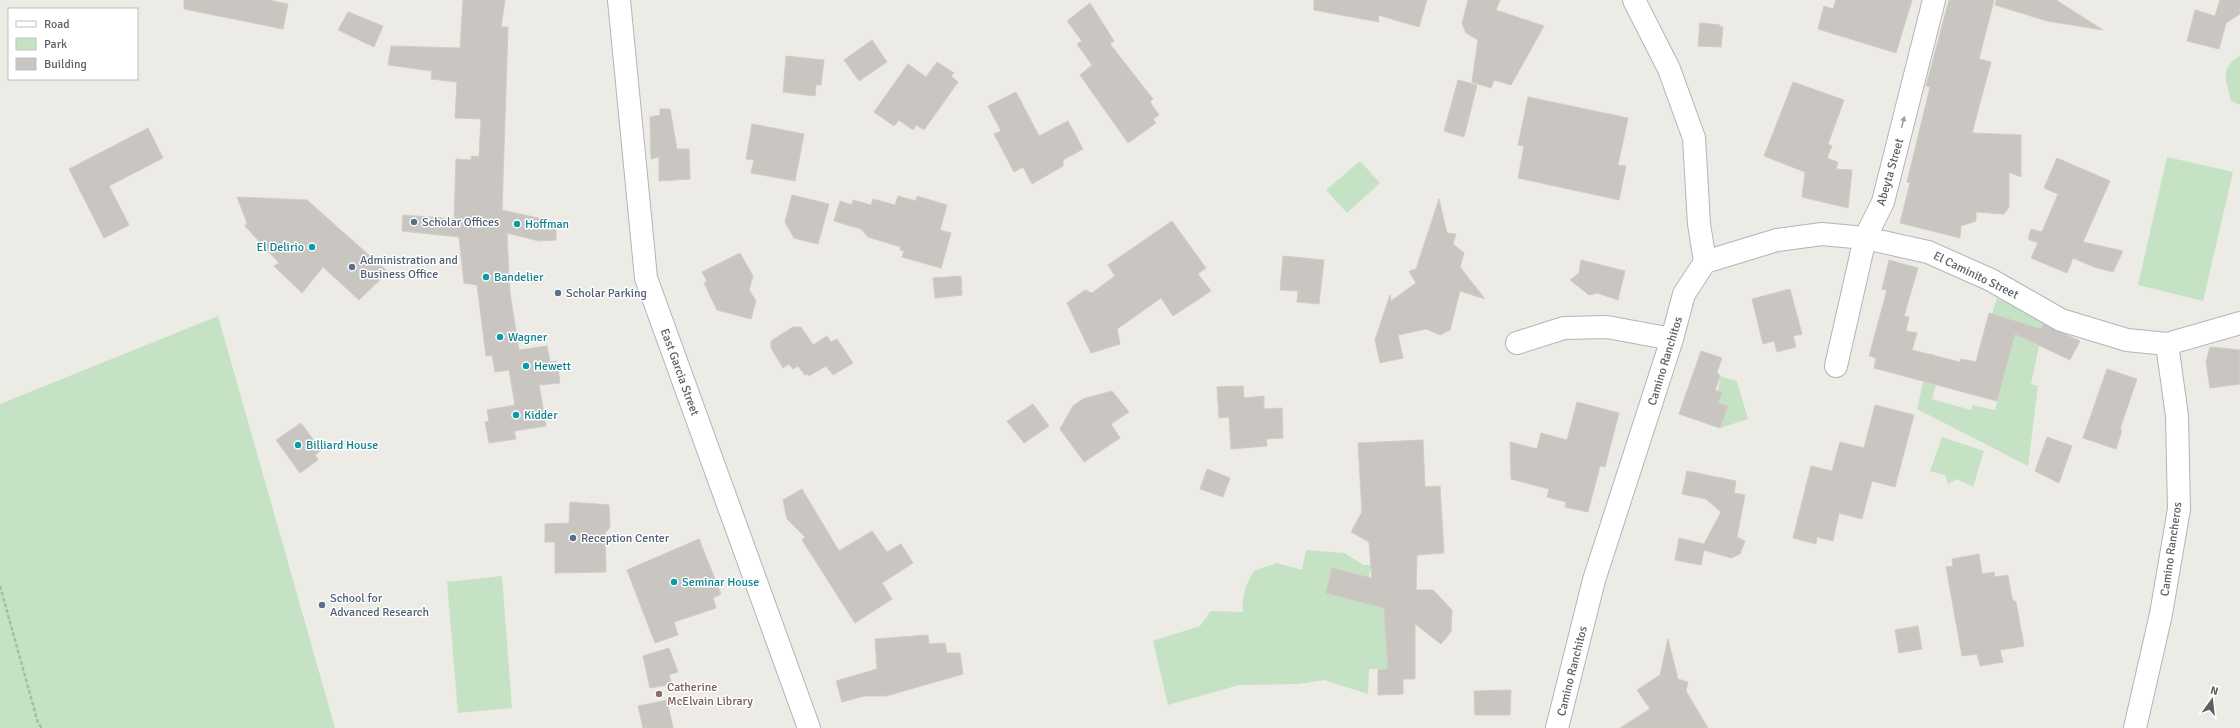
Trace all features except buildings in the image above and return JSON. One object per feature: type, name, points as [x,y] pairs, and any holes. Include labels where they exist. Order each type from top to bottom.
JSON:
[{"type":"street","name":"East Garcia Street","points":[[619,0],[646,278],[809,728]]},
{"type":"street","points":[[1634,0],[1669,69],[1694,138],[1699,224],[1705,262]]},
{"type":"street","name":"Abeyta Street","points":[[1836,366],[1865,238],[1883,202],[1934,0]]},
{"type":"street","name":"El Caminito Street","points":[[1705,262],[1777,240],[1822,234],[1865,238],[1928,252],[1991,280],[2061,320],[2126,340],[2167,344],[2240,323]]},
{"type":"street","name":"Camino Ranchitos","points":[[1557,728],[1594,580],[1672,339],[1684,294],[1705,262]]},
{"type":"street","points":[[1517,343],[1564,328],[1607,326],[1672,339]]},
{"type":"street","name":"Camino Rancheros","points":[[2135,728],[2161,614],[2179,509],[2177,416],[2167,344]]},
{"type":"path","points":[[0,586],[38,723],[42,728]]},
{"type":"green space","points":[[2240,55],[2240,105],[2231,101],[2226,75],[2229,65]]},
{"type":"green space","points":[[2167,157],[2233,172],[2203,301],[2138,285]]},
{"type":"green space","points":[[1360,161],[1380,183],[1347,213],[1326,190]]},
{"type":"green space","points":[[1997,298],[2044,322],[2034,344],[2039,346],[2031,384],[2038,386],[2028,466],[1917,409],[1930,353],[1937,356],[1930,382],[1936,384],[1932,399],[1971,410],[1973,405],[1995,410],[2017,327],[2011,320],[1992,314]]},
{"type":"green space","points":[[218,316],[335,728],[0,728],[0,404]]},
{"type":"green space","points":[[1720,376],[1737,381],[1748,419],[1720,428],[1728,406],[1718,403],[1722,393],[1718,391]]},
{"type":"green space","points":[[1942,437],[1984,451],[1973,487],[1957,479],[1948,484],[1945,475],[1930,471]]},
{"type":"green space","points":[[1306,550],[1344,553],[1364,565],[1381,565],[1396,571],[1370,571],[1369,577],[1332,568],[1326,593],[1367,604],[1383,593],[1396,669],[1369,669],[1368,694],[1324,680],[1298,684],[1239,685],[1168,705],[1153,641],[1200,626],[1211,611],[1243,612],[1245,590],[1254,571],[1277,563],[1302,570]]},
{"type":"green space","points":[[502,576],[512,708],[458,713],[447,582]]},
{"type":"place","name":"Scholar Offices","points":[[414,222]]},
{"type":"place","name":"Hoffman","points":[[517,224]]},
{"type":"place","name":"El Delirio","points":[[312,247]]},
{"type":"place","name":"Administration and Business Office","points":[[352,267]]},
{"type":"place","name":"Bandelier","points":[[486,277]]},
{"type":"place","name":"Scholar Parking","points":[[558,293]]},
{"type":"place","name":"Wagner","points":[[500,337]]},
{"type":"place","name":"Hewett","points":[[526,366]]},
{"type":"place","name":"Kidder","points":[[516,415]]},
{"type":"place","name":"Billiard House","points":[[298,445]]},
{"type":"place","name":"Reception Center","points":[[573,538]]},
{"type":"place","name":"Seminar House","points":[[674,582]]},
{"type":"place","name":"School for Advanced Research","points":[[322,605]]},
{"type":"place","name":"Catherine McElvain Library","points":[[659,694]]}]
